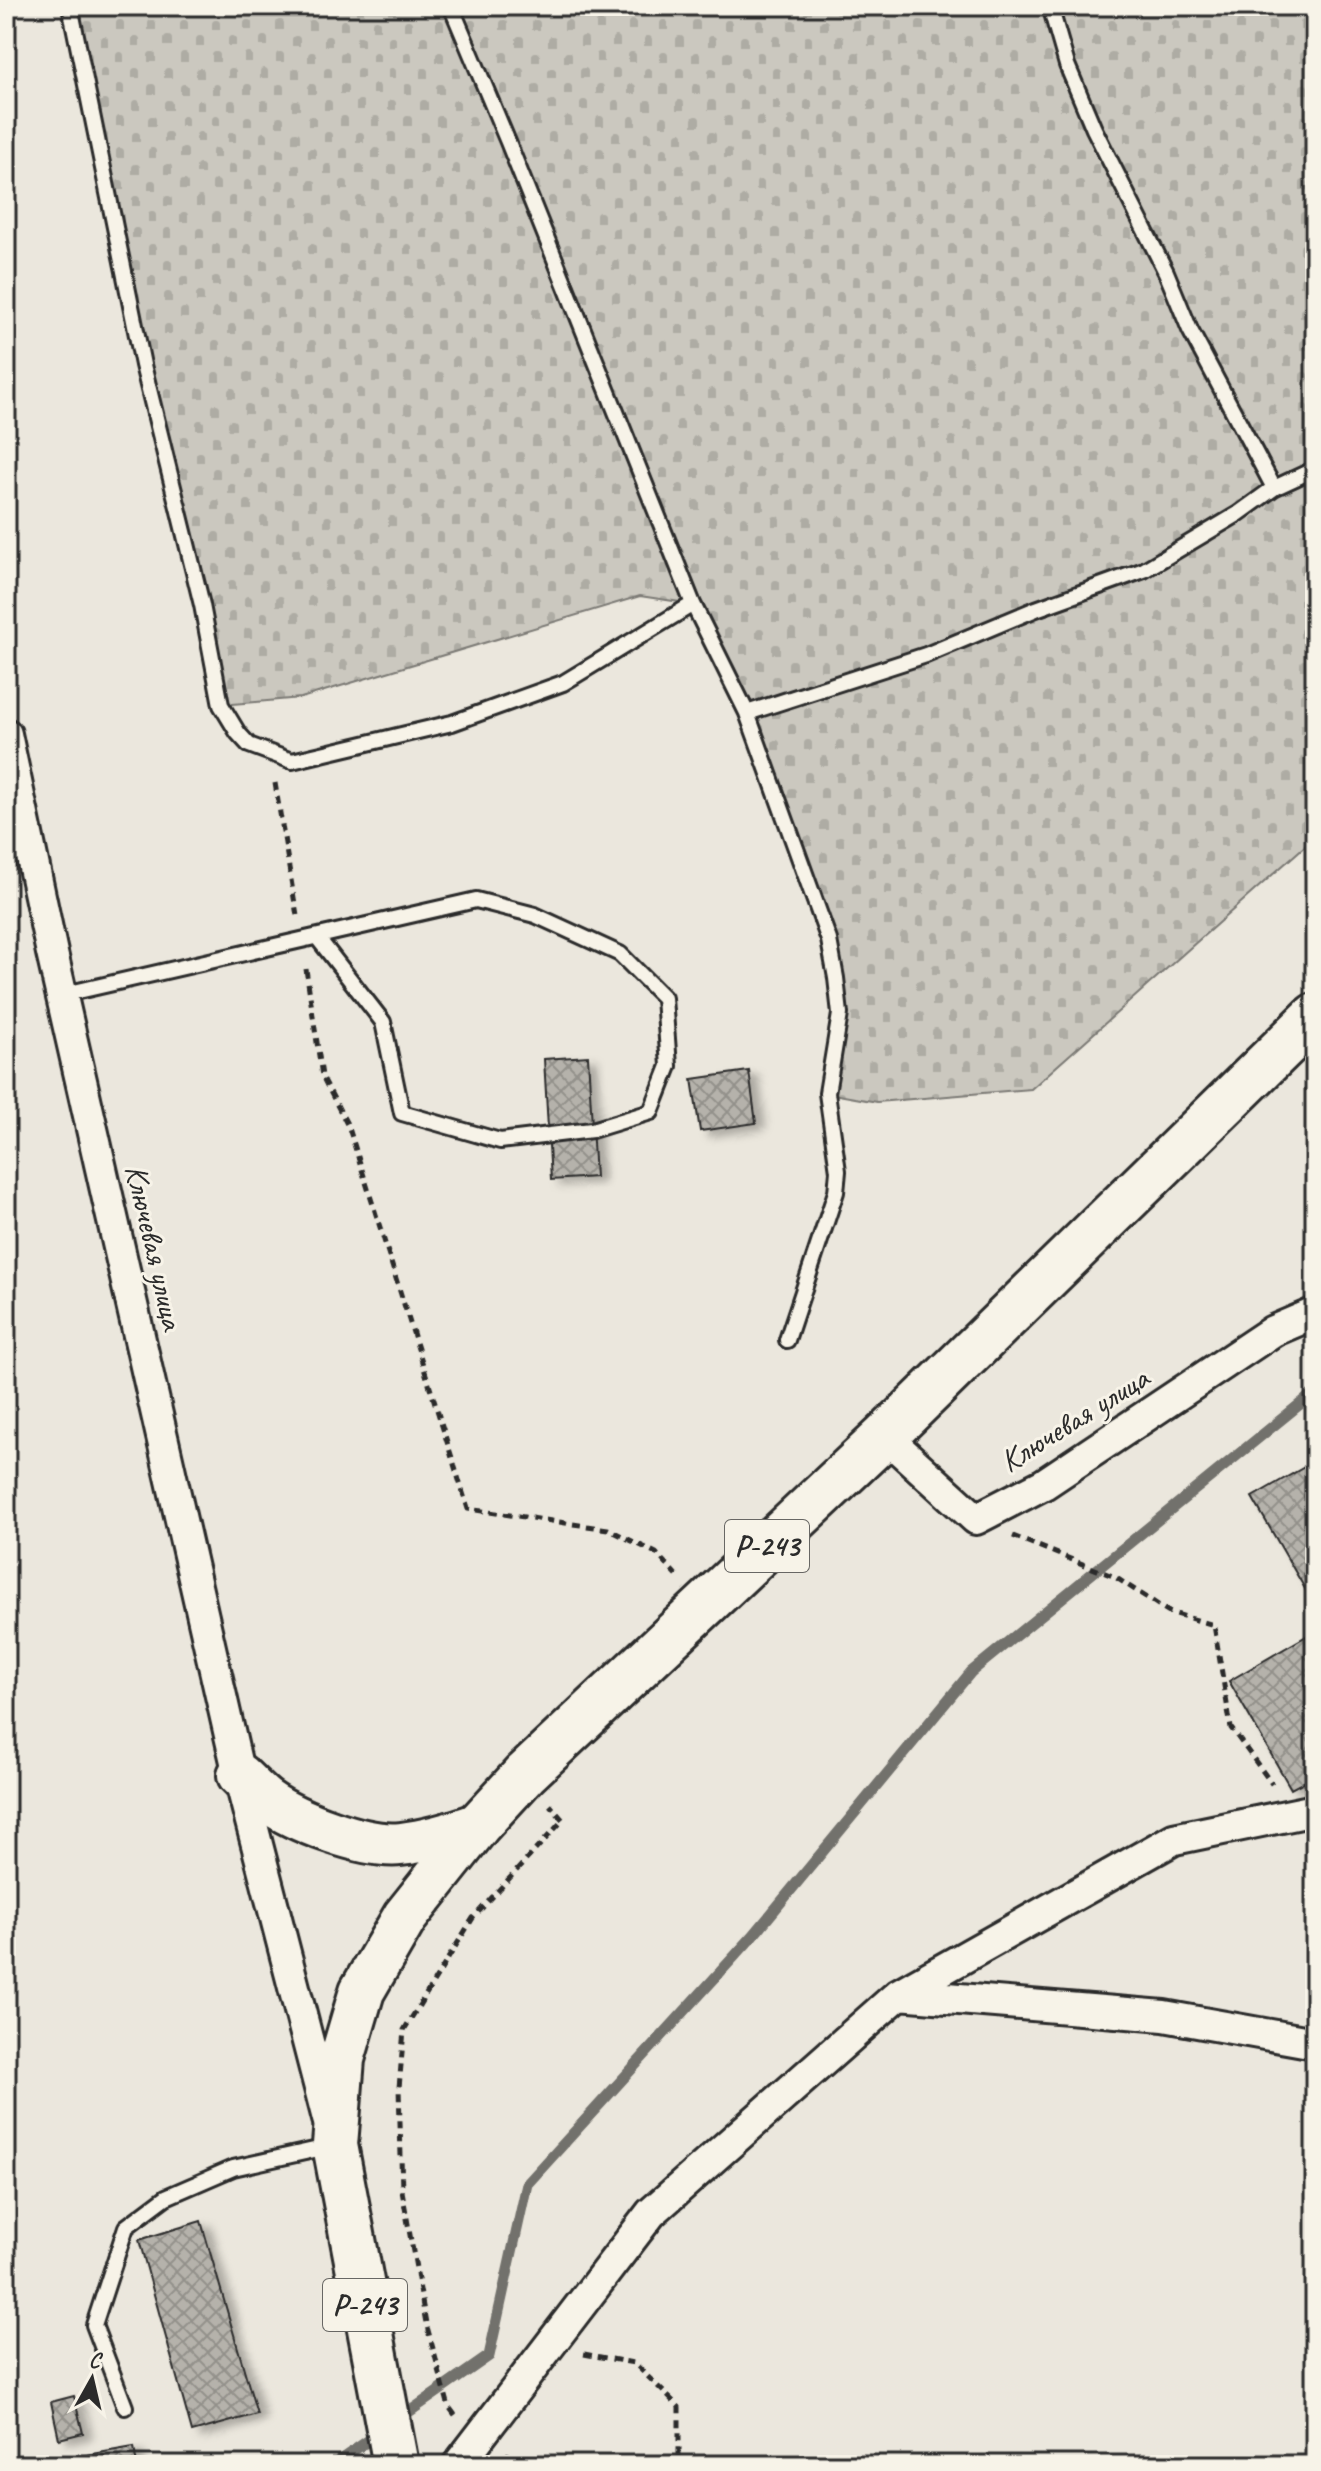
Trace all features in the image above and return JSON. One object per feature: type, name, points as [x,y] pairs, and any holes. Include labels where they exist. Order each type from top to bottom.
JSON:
[{"type":"highway","name":"Р-243","points":[[396,2465],[335,2145],[342,2059],[362,1991],[405,1917],[479,1824],[525,1774],[885,1436],[1315,1016]]},
{"type":"main road","points":[[239,1775],[267,1800],[307,1822],[355,1839],[398,1845],[445,1836],[479,1824]]},
{"type":"street","name":"Ключевая улица","points":[[6,734],[61,995],[239,1775],[335,2145]]},
{"type":"street","name":"Ключевая улица","points":[[976,1519],[1044,1484],[1273,1331],[1315,1313]]},
{"type":"street","points":[[885,1436],[976,1519]]},
{"type":"street","points":[[467,2454],[651,2213],[899,1994],[1174,1839],[1305,1812]]},
{"type":"street","points":[[899,1994],[1164,2016],[1315,2043]]},
{"type":"lane","points":[[70,6],[143,365],[202,605],[221,705],[249,745],[292,761],[452,723],[563,683],[693,604]]},
{"type":"lane","points":[[451,6],[693,604],[747,713],[829,940],[840,1014],[827,1093],[838,1171],[836,1192],[787,1340]]},
{"type":"lane","points":[[1050,6],[1067,65],[1094,129],[1166,272],[1190,330],[1274,488]]},
{"type":"lane","points":[[747,713],[926,655],[1036,609],[1144,570],[1205,535],[1274,488],[1315,469]]},
{"type":"lane","points":[[61,995],[476,900],[535,915],[620,954],[664,998],[669,1066],[651,1112],[592,1130],[500,1141],[402,1113],[383,1022],[317,937]]},
{"type":"lane","points":[[125,2407],[94,2325],[126,2227],[166,2197],[233,2168],[335,2145]]},
{"type":"path","points":[[270,755],[322,1076],[349,1128],[468,1509],[608,1529],[656,1553],[682,1582]]},
{"type":"path","points":[[976,1519],[1115,1577],[1169,1612],[1214,1625],[1231,1728],[1305,1812]]},
{"type":"path","points":[[467,2454],[449,2407],[426,2323],[402,2191],[401,2059],[404,2030],[473,1918],[563,1820],[525,1774]]},
{"type":"path","points":[[548,2348],[634,2363],[679,2407],[679,2465]]},
{"type":"green space","points":[[70,6],[1315,6],[1315,837],[1031,1089],[877,1102],[827,1093],[836,978],[773,783],[693,604],[640,596],[301,698],[221,705]]},
{"type":"building","points":[[588,1056],[595,1177],[551,1180],[544,1059]]},
{"type":"building","points":[[749,1071],[756,1123],[700,1131],[692,1079]]},
{"type":"building","points":[[1315,1461],[1315,1606],[1252,1497]]},
{"type":"building","points":[[1315,1631],[1315,1776],[1291,1789],[1229,1681]]},
{"type":"building","points":[[201,2221],[257,2414],[192,2432],[139,2240]]},
{"type":"building","points":[[74,2396],[83,2433],[59,2439],[51,2402]]},
{"type":"building","points":[[134,2447],[137,2465],[70,2465],[69,2458]]},
{"type":"waterway","points":[[396,2421],[489,2356],[527,2184],[753,1936],[971,1672],[1315,1392]]},
{"type":"waterway","points":[[333,2465],[379,2433]]}]
